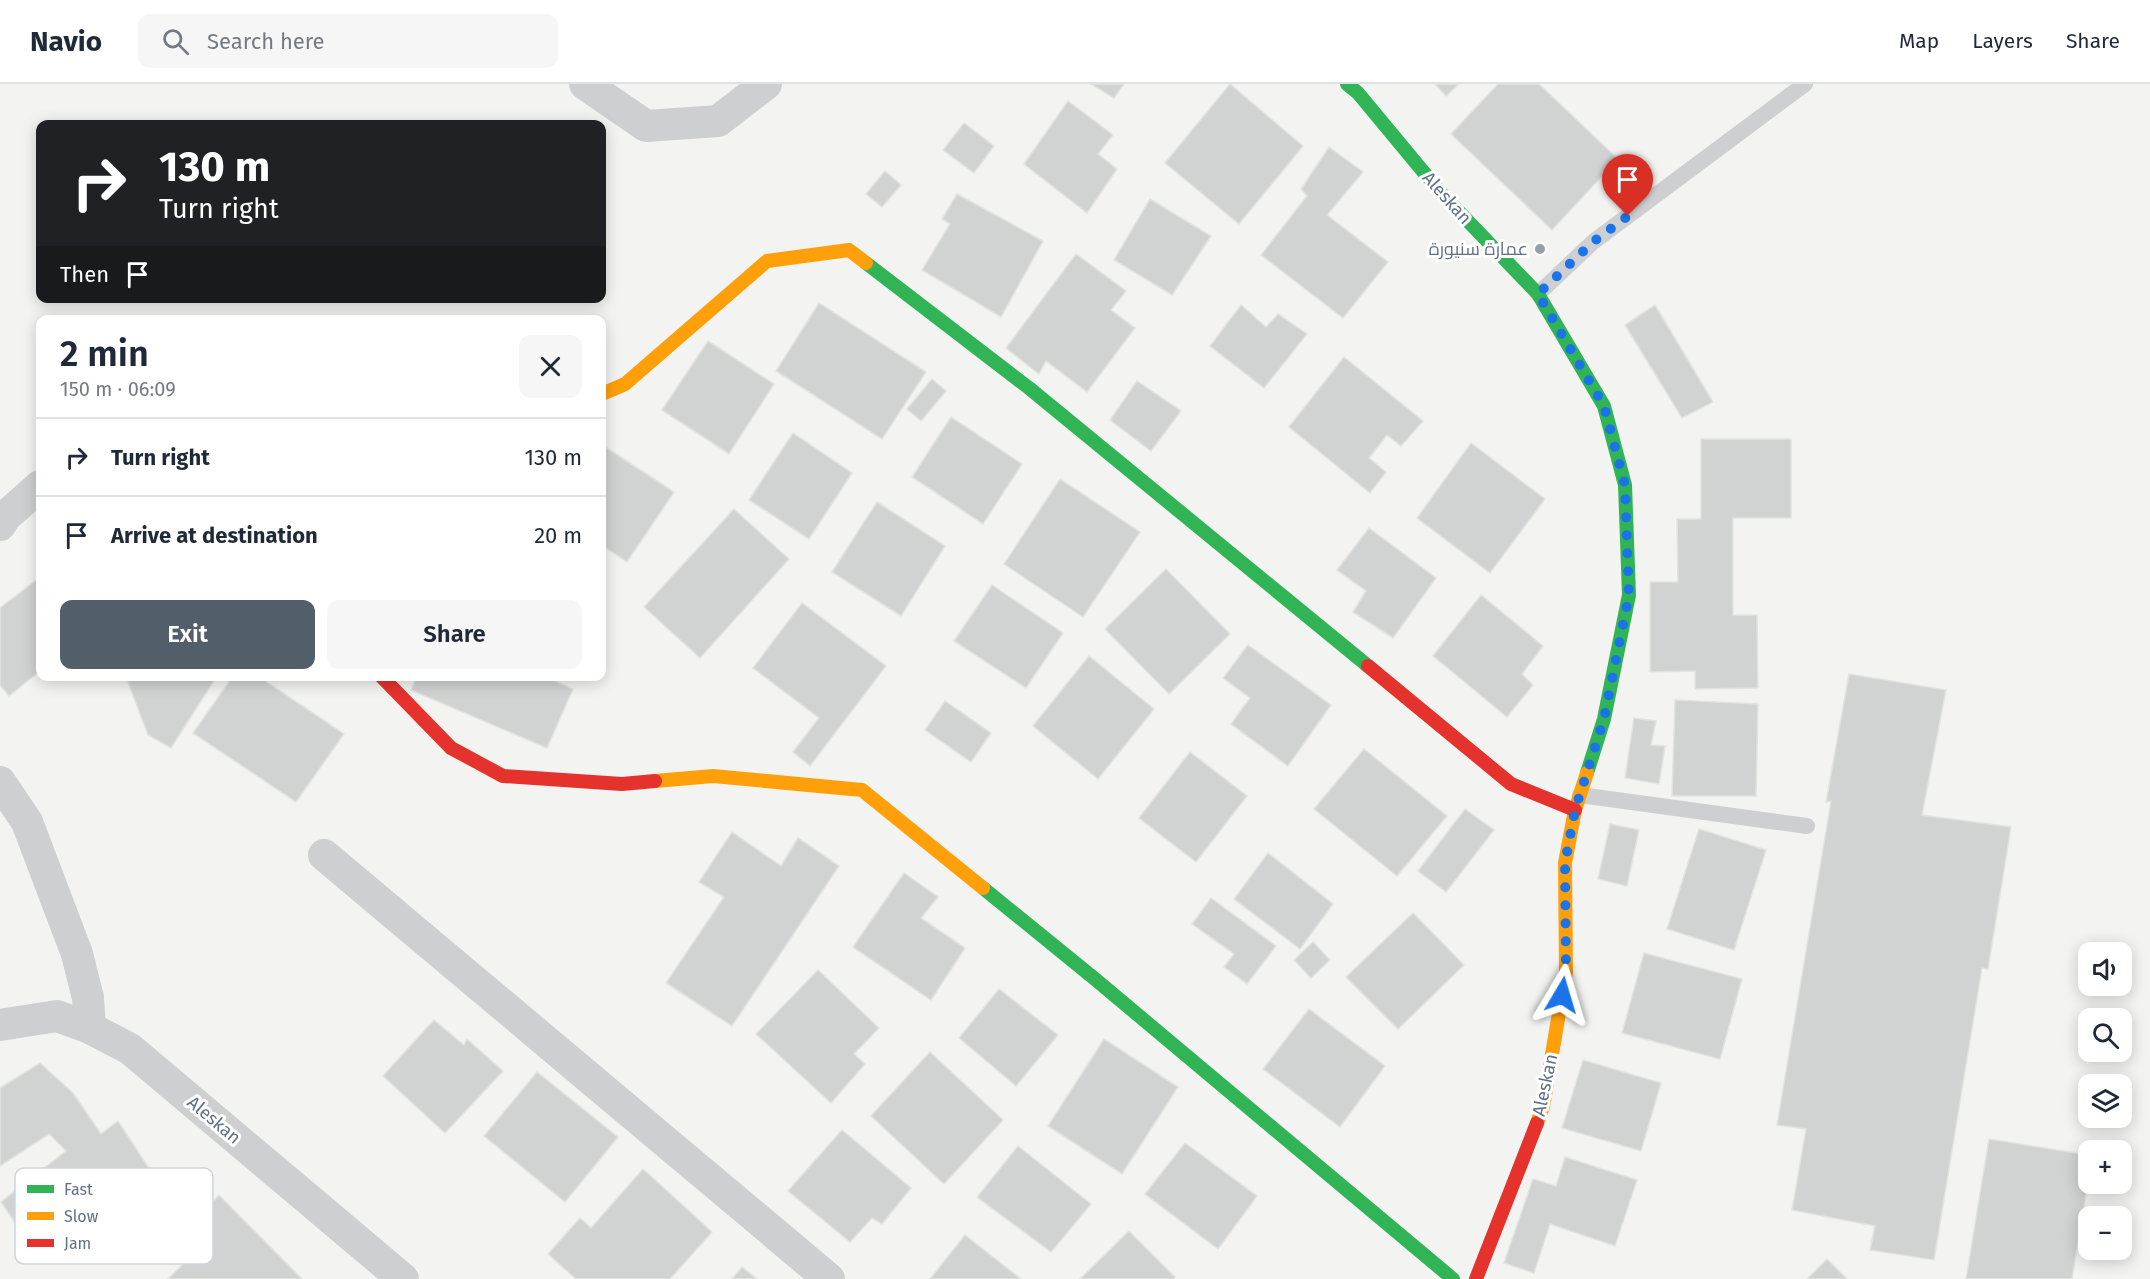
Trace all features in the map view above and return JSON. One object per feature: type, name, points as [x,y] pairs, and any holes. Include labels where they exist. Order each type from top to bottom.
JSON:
[{"type":"street","points":[[585,84],[646,126],[718,121],[766,84]]},
{"type":"street","name":"Aleskan","points":[[1347,84],[1358,93],[1441,193],[1538,294],[1604,406],[1625,485],[1629,595],[1604,719],[1577,802],[1565,863],[1566,972],[1543,1107],[1476,1279]]},
{"type":"street","points":[[606,392],[625,384],[767,261],[849,250],[1029,388],[1511,784],[1577,802]]},
{"type":"street","points":[[0,525],[6,516],[36,490]]},
{"type":"street","points":[[386,681],[451,748],[503,776],[622,784],[713,776],[862,790],[1095,979],[1453,1279]]},
{"type":"street","points":[[0,782],[27,822],[77,954],[88,998],[90,1028]]},
{"type":"street","points":[[324,855],[829,1279]]},
{"type":"street","name":"Aleskan","points":[[0,1025],[57,1016],[90,1028],[130,1049],[403,1279]]},
{"type":"lane","points":[[1538,294],[1593,242],[1805,84]]},
{"type":"lane","points":[[1577,802],[1807,826]]},
{"type":"building","points":[[1091,84],[1124,84],[1114,98]]},
{"type":"building","points":[[1230,84],[1303,146],[1239,224],[1165,163]]},
{"type":"building","points":[[1435,84],[1459,84],[1446,96]]},
{"type":"building","points":[[1498,84],[1539,84],[1618,159],[1552,230],[1451,134]]},
{"type":"building","points":[[1068,101],[1113,135],[1098,154],[1117,169],[1087,213],[1024,164]]},
{"type":"building","points":[[964,123],[994,146],[974,173],[943,150]]},
{"type":"building","points":[[1329,147],[1363,172],[1327,215],[1388,262],[1343,318],[1261,255],[1307,196],[1301,189]]},
{"type":"building","points":[[885,171],[901,185],[882,207],[866,194]]},
{"type":"building","points":[[957,194],[1043,241],[1001,317],[922,270],[950,224],[942,219]]},
{"type":"building","points":[[1150,199],[1211,236],[1172,295],[1114,260]]},
{"type":"building","points":[[1076,254],[1126,291],[1111,310],[1135,328],[1087,392],[1046,361],[1039,374],[1006,348]]},
{"type":"building","points":[[819,303],[926,372],[882,439],[776,371]]},
{"type":"building","points":[[1241,305],[1266,327],[1278,314],[1307,334],[1264,388],[1210,346]]},
{"type":"building","points":[[1655,305],[1713,402],[1682,418],[1625,325]]},
{"type":"building","points":[[708,341],[774,384],[729,454],[662,410]]},
{"type":"building","points":[[1344,357],[1423,421],[1401,446],[1387,435],[1369,458],[1386,472],[1370,493],[1289,427]]},
{"type":"building","points":[[932,379],[946,391],[921,421],[907,409]]},
{"type":"building","points":[[1137,381],[1181,411],[1151,451],[1110,420]]},
{"type":"building","points":[[951,417],[1022,464],[983,524],[912,477]]},
{"type":"building","points":[[793,433],[852,473],[809,539],[749,500]]},
{"type":"building","points":[[1701,439],[1791,439],[1791,518],[1733,518],[1733,615],[1757,615],[1758,688],[1695,689],[1695,671],[1650,672],[1650,582],[1678,582],[1677,519],[1701,519]]},
{"type":"building","points":[[1471,443],[1545,499],[1490,573],[1417,518]]},
{"type":"building","points":[[606,447],[674,492],[627,562],[606,548]]},
{"type":"building","points":[[1060,479],[1140,532],[1083,617],[1004,564]]},
{"type":"building","points":[[877,502],[945,546],[901,616],[832,572]]},
{"type":"building","points":[[734,509],[789,559],[700,658],[644,607]]},
{"type":"building","points":[[1369,528],[1436,578],[1393,638],[1353,612],[1366,591],[1337,570]]},
{"type":"building","points":[[1166,569],[1230,634],[1169,694],[1105,629]]},
{"type":"building","points":[[36,580],[36,674],[9,696],[0,685],[0,608]]},
{"type":"building","points":[[992,585],[1063,633],[1026,688],[954,641]]},
{"type":"building","points":[[1481,595],[1543,646],[1522,674],[1533,685],[1507,717],[1433,656]]},
{"type":"building","points":[[802,603],[886,666],[810,766],[793,752],[819,718],[753,668]]},
{"type":"building","points":[[1248,645],[1331,705],[1288,766],[1231,724],[1250,698],[1223,678]]},
{"type":"building","points":[[1089,656],[1154,709],[1098,779],[1033,726]]},
{"type":"building","points":[[1849,674],[1946,690],[1922,815],[2011,827],[1988,969],[1982,968],[1934,1260],[1870,1250],[1875,1226],[1792,1210],[1806,1129],[1777,1125],[1831,801],[1826,802]]},
{"type":"building","points":[[214,681],[171,748],[148,735],[128,682]]},
{"type":"building","points":[[229,681],[265,681],[344,734],[296,802],[193,733]]},
{"type":"building","points":[[415,681],[555,681],[573,689],[547,748],[411,690]]},
{"type":"building","points":[[1675,700],[1758,704],[1756,796],[1672,796]]},
{"type":"building","points":[[945,701],[991,733],[971,762],[925,730]]},
{"type":"building","points":[[1634,718],[1656,721],[1651,745],[1665,746],[1659,784],[1625,778]]},
{"type":"building","points":[[1364,749],[1447,816],[1397,876],[1314,809]]},
{"type":"building","points":[[1190,752],[1247,796],[1196,862],[1139,818]]},
{"type":"building","points":[[1465,809],[1494,830],[1446,892],[1418,871]]},
{"type":"building","points":[[1610,824],[1639,830],[1627,886],[1598,879]]},
{"type":"building","points":[[1699,829],[1766,850],[1734,950],[1667,929]]},
{"type":"building","points":[[732,832],[781,866],[798,838],[839,866],[732,1026],[666,983],[724,897],[699,882]]},
{"type":"building","points":[[1268,853],[1333,904],[1300,949],[1234,899]]},
{"type":"building","points":[[904,873],[938,897],[921,918],[965,948],[931,1000],[853,947]]},
{"type":"building","points":[[1211,898],[1276,946],[1247,984],[1224,967],[1234,954],[1192,924]]},
{"type":"building","points":[[1413,913],[1464,965],[1398,1029],[1346,977]]},
{"type":"building","points":[[1313,942],[1330,960],[1311,978],[1294,960]]},
{"type":"building","points":[[1644,953],[1742,979],[1720,1059],[1622,1033]]},
{"type":"building","points":[[818,970],[879,1028],[854,1054],[865,1064],[831,1103],[756,1034]]},
{"type":"building","points":[[999,989],[1058,1035],[1016,1086],[959,1038]]},
{"type":"building","points":[[1309,1009],[1385,1066],[1340,1127],[1263,1069]]},
{"type":"building","points":[[434,1020],[464,1045],[467,1039],[503,1071],[445,1133],[383,1076]]},
{"type":"building","points":[[1104,1039],[1178,1087],[1122,1174],[1048,1126]]},
{"type":"building","points":[[930,1052],[1003,1120],[944,1184],[871,1116]]},
{"type":"building","points":[[1583,1060],[1661,1083],[1641,1151],[1562,1128]]},
{"type":"building","points":[[40,1063],[73,1093],[101,1134],[118,1121],[149,1168],[44,1168],[66,1151],[49,1134],[0,1166],[0,1088]]},
{"type":"building","points":[[537,1072],[618,1137],[565,1202],[484,1136]]},
{"type":"building","points":[[842,1130],[911,1188],[882,1224],[872,1218],[850,1242],[788,1191]]},
{"type":"building","points":[[1989,1139],[2078,1153],[2078,1194],[2086,1194],[2084,1206],[2078,1206],[2078,1243],[2072,1279],[1966,1279]]},
{"type":"building","points":[[1185,1143],[1257,1196],[1218,1249],[1145,1194]]},
{"type":"building","points":[[1018,1146],[1091,1204],[1051,1252],[977,1197]]},
{"type":"building","points":[[1565,1157],[1637,1180],[1615,1246],[1550,1224],[1534,1273],[1504,1263],[1533,1179],[1556,1186]]},
{"type":"building","points":[[643,1169],[712,1232],[670,1279],[576,1279],[548,1254],[580,1218],[591,1228]]},
{"type":"building","points":[[15,1191],[15,1223],[1,1202]]},
{"type":"building","points":[[219,1195],[302,1279],[168,1279],[183,1264],[213,1264],[213,1201]]},
{"type":"building","points":[[1129,1231],[1175,1277],[1174,1279],[1080,1279]]},
{"type":"building","points":[[965,1235],[1021,1279],[930,1279]]},
{"type":"building","points":[[1827,1259],[1847,1279],[1807,1279]]},
{"type":"building","points":[[742,1267],[757,1279],[732,1279]]},
{"type":"traffic: fast","points":[[1347,84],[1358,93],[1441,193],[1538,294],[1604,406],[1625,485],[1629,595],[1604,719],[1587,773]]},
{"type":"traffic: fast","points":[[866,263],[1029,388],[1368,666]]},
{"type":"traffic: fast","points":[[983,888],[1453,1279]]},
{"type":"traffic: slow","points":[[606,392],[625,384],[767,261],[849,250],[866,263]]},
{"type":"traffic: slow","points":[[1537,1123],[1543,1107],[1566,972],[1565,863],[1575,810],[1587,773]]},
{"type":"traffic: slow","points":[[655,781],[713,776],[862,790],[983,888]]},
{"type":"traffic: jam","points":[[1368,666],[1511,784],[1575,810]]},
{"type":"traffic: jam","points":[[386,681],[451,748],[503,776],[622,784],[655,781]]},
{"type":"traffic: jam","points":[[1476,1279],[1537,1123]]},
{"type":"place","name":"عمارة سنيورة","points":[[1540,249]]},
{"type":"route","points":[[1562,995],[1566,972],[1565,863],[1575,810],[1604,719],[1629,595],[1625,485],[1604,406],[1538,294],[1593,242],[1628,216]]}]
